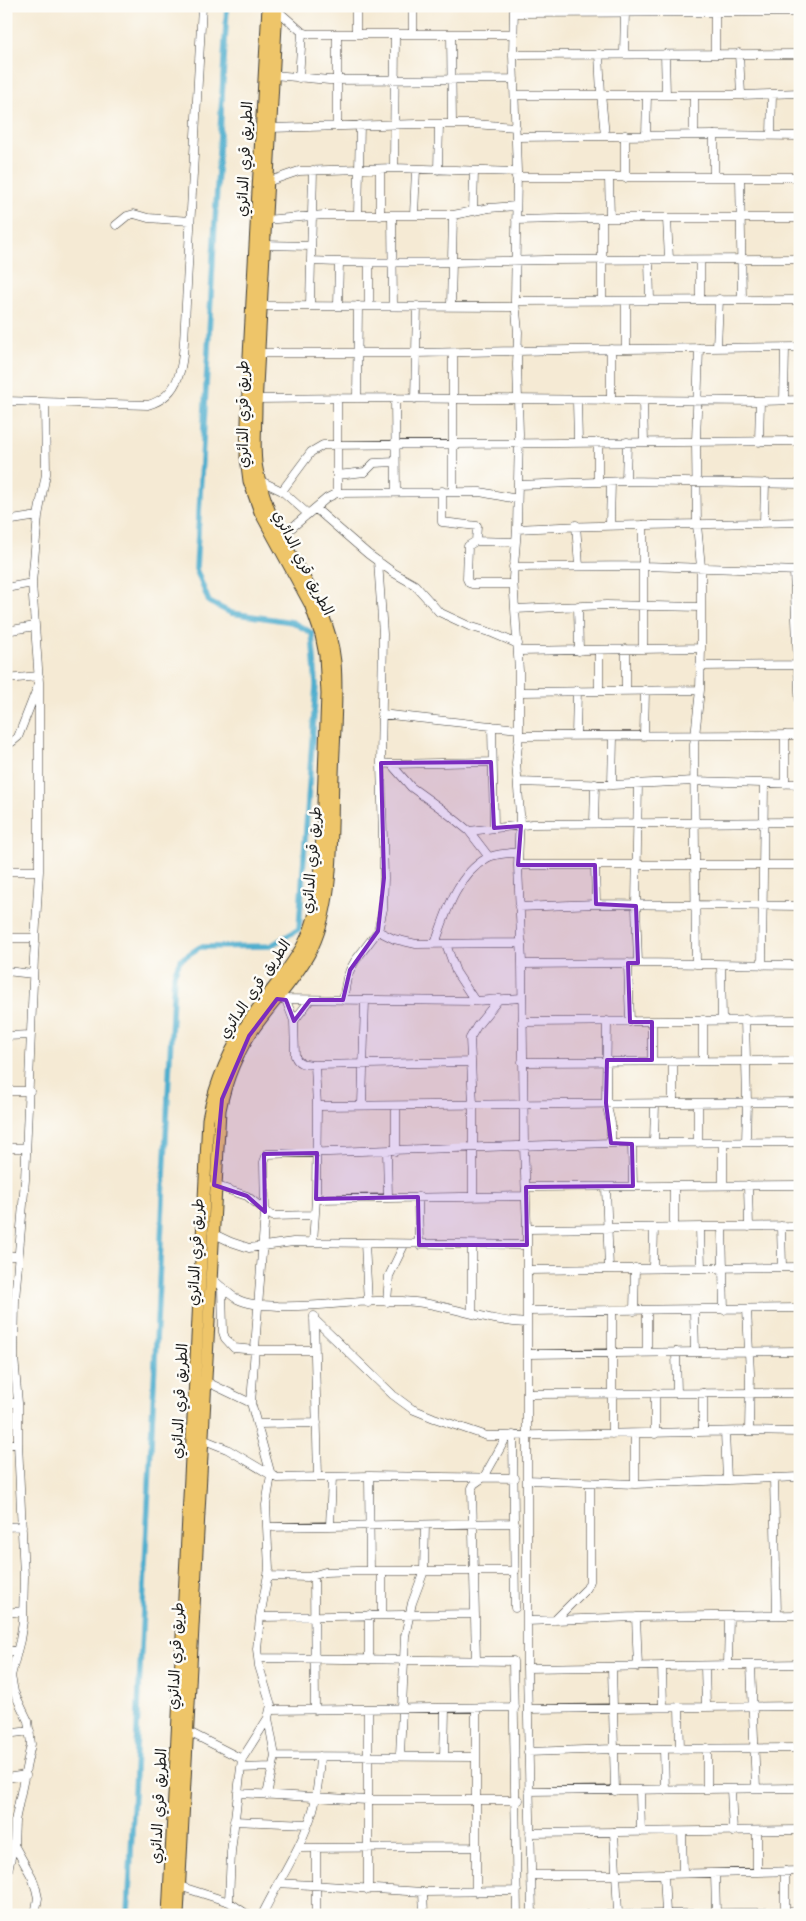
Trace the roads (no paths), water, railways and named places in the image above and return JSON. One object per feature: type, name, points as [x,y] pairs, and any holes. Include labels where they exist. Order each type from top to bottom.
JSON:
[{"type":"highway","name":"طريق قري الدائري","points":[[178,1915],[214,1185],[220,1110],[227,1080],[242,1047],[256,1026],[281,1000],[309,954],[319,932],[324,912],[329,865],[336,686],[334,653],[328,630],[310,587],[269,510],[259,480],[255,452],[265,220],[274,75],[274,7]]},
{"type":"highway","name":"الطريق قري الدائري","points":[[168,1915],[208,1119],[214,1094],[236,1041],[252,1015],[292,963],[306,940],[317,906],[320,886],[327,694],[325,655],[321,635],[310,604],[260,512],[249,481],[246,457],[249,356],[274,7]]},
{"type":"street","points":[[6,401],[148,405],[164,397],[172,389],[181,369],[202,6]]},
{"type":"street","points":[[356,6],[356,34]]},
{"type":"street","points":[[413,6],[413,33]]},
{"type":"street","points":[[274,7],[302,32],[309,34],[514,34]]},
{"type":"street","points":[[532,1915],[527,1668],[527,1229],[522,1062],[522,942],[518,865],[521,826],[516,764],[519,733],[519,692],[513,584],[518,485],[518,332],[514,262],[517,174],[513,55],[514,10],[604,9],[624,12],[643,9],[694,9],[715,12],[737,9],[800,12]]},
{"type":"street","points":[[624,12],[624,53]]},
{"type":"street","points":[[715,12],[715,53]]},
{"type":"street","points":[[299,78],[302,32]]},
{"type":"street","points":[[337,126],[338,34]]},
{"type":"street","points":[[394,168],[395,34]]},
{"type":"street","points":[[451,34],[452,124]]},
{"type":"street","points":[[513,55],[624,53],[800,54]]},
{"type":"street","points":[[739,53],[741,96]]},
{"type":"street","points":[[599,54],[605,136]]},
{"type":"street","points":[[665,54],[666,94]]},
{"type":"street","points":[[274,75],[338,80],[514,79]]},
{"type":"street","points":[[515,95],[666,94],[741,96],[800,93]]},
{"type":"street","points":[[646,136],[647,95]]},
{"type":"street","points":[[694,95],[694,135]]},
{"type":"street","points":[[771,135],[772,95]]},
{"type":"street","points":[[270,128],[394,124],[516,127]]},
{"type":"street","points":[[438,170],[439,124]]},
{"type":"street","points":[[358,215],[360,125]]},
{"type":"street","points":[[625,135],[625,178]]},
{"type":"street","points":[[516,137],[625,135],[800,136]]},
{"type":"street","points":[[714,135],[714,177]]},
{"type":"street","points":[[267,182],[295,172],[313,170],[394,168],[609,178],[800,177]]},
{"type":"street","points":[[380,169],[380,216]]},
{"type":"street","points":[[414,215],[416,169]]},
{"type":"street","points":[[310,305],[313,170]]},
{"type":"street","points":[[474,171],[474,211]]},
{"type":"street","points":[[740,177],[742,299]]},
{"type":"street","points":[[602,301],[609,178]]},
{"type":"street","points":[[265,220],[312,215],[453,215],[516,206]]},
{"type":"street","points":[[116,225],[127,216],[134,214],[148,218],[190,221]]},
{"type":"street","points":[[451,306],[453,215]]},
{"type":"street","points":[[392,216],[393,306]]},
{"type":"street","points":[[516,220],[800,218]]},
{"type":"street","points":[[667,219],[669,259]]},
{"type":"street","points":[[264,244],[311,246]]},
{"type":"street","points":[[311,262],[393,264],[649,259],[800,259]]},
{"type":"street","points":[[649,259],[650,300]]},
{"type":"street","points":[[700,260],[700,299]]},
{"type":"street","points":[[338,305],[339,262]]},
{"type":"street","points":[[369,264],[369,306]]},
{"type":"street","points":[[261,306],[451,306],[700,299],[800,300]]},
{"type":"street","points":[[717,347],[719,299]]},
{"type":"street","points":[[626,301],[626,348]]},
{"type":"street","points":[[358,306],[358,398]]},
{"type":"street","points":[[415,398],[417,306]]},
{"type":"street","points":[[259,353],[453,353],[626,348],[800,347]]},
{"type":"street","points":[[696,964],[694,781],[701,648],[696,442],[700,348]]},
{"type":"street","points":[[784,400],[785,348]]},
{"type":"street","points":[[611,349],[611,400]]},
{"type":"street","points":[[453,353],[453,491]]},
{"type":"street","points":[[337,398],[337,493]]},
{"type":"street","points":[[395,398],[396,492]]},
{"type":"street","points":[[256,399],[800,400]]},
{"type":"street","points":[[577,401],[578,442]]},
{"type":"street","points":[[643,401],[644,442]]},
{"type":"street","points":[[759,442],[760,401]]},
{"type":"street","points":[[35,1915],[38,1898],[36,1889],[32,1877],[14,1845],[10,1830],[26,1775],[31,1744],[26,1714],[10,1693],[8,1676],[20,1640],[24,1576],[18,1403],[10,1356],[10,1300],[25,1180],[30,1091],[33,974],[40,871],[39,679],[32,583],[38,516],[46,474],[45,403]]},
{"type":"street","points":[[282,491],[311,452],[323,445],[800,441]]},
{"type":"street","points":[[598,442],[598,482]]},
{"type":"street","points":[[626,481],[627,442]]},
{"type":"street","points":[[337,474],[365,472],[374,463],[395,462]]},
{"type":"street","points":[[259,480],[282,491],[308,514]]},
{"type":"street","points":[[518,485],[626,481],[800,484]]},
{"type":"street","points":[[610,524],[611,482]]},
{"type":"street","points":[[764,523],[765,483]]},
{"type":"street","points":[[442,491],[442,522],[477,526],[476,541]]},
{"type":"street","points":[[282,536],[331,495],[337,493],[480,492],[517,500]]},
{"type":"street","points":[[315,508],[378,561],[415,585],[442,614],[469,626],[497,634],[518,648],[580,651],[701,648]]},
{"type":"street","points":[[6,521],[38,516]]},
{"type":"street","points":[[517,529],[610,524],[697,525],[800,522]]},
{"type":"street","points":[[576,525],[579,566]]},
{"type":"street","points":[[643,525],[643,648]]},
{"type":"street","points":[[513,584],[468,583],[468,546],[476,541],[516,542]]},
{"type":"street","points":[[344,1000],[350,970],[378,931],[383,908],[381,714],[383,634],[378,561]]},
{"type":"street","points":[[513,567],[644,566],[797,571],[800,714]]},
{"type":"street","points":[[6,588],[32,583]]},
{"type":"street","points":[[515,609],[606,604],[700,607]]},
{"type":"street","points":[[578,606],[580,651]]},
{"type":"street","points":[[6,631],[34,626]]},
{"type":"street","points":[[626,649],[626,690]]},
{"type":"street","points":[[599,650],[599,690]]},
{"type":"street","points":[[700,666],[798,665]]},
{"type":"street","points":[[6,679],[39,679]]},
{"type":"street","points":[[6,744],[12,742],[18,736],[39,679]]},
{"type":"street","points":[[576,736],[577,690]]},
{"type":"street","points":[[644,736],[645,690]]},
{"type":"street","points":[[519,692],[700,690]]},
{"type":"street","points":[[381,714],[492,726],[519,733],[576,736],[800,735]]},
{"type":"street","points":[[492,726],[491,762],[494,828]]},
{"type":"street","points":[[785,735],[785,784]]},
{"type":"street","points":[[612,785],[613,737]]},
{"type":"street","points":[[381,763],[491,762]]},
{"type":"street","points":[[390,764],[411,787],[444,810],[469,831],[488,857]]},
{"type":"street","points":[[518,782],[612,785],[694,781],[800,784]]},
{"type":"street","points":[[762,965],[762,822],[764,782]]},
{"type":"street","points":[[638,783],[636,906],[638,963]]},
{"type":"street","points":[[594,824],[595,784]]},
{"type":"street","points":[[469,831],[532,824],[800,822]]},
{"type":"street","points":[[435,944],[442,923],[460,884],[471,870],[488,857],[518,852]]},
{"type":"street","points":[[518,865],[800,865]]},
{"type":"street","points":[[595,865],[596,904]]},
{"type":"street","points":[[6,871],[40,871]]},
{"type":"street","points":[[520,907],[596,904],[636,906],[800,906]]},
{"type":"street","points":[[378,931],[406,942],[435,944],[522,942]]},
{"type":"street","points":[[6,938],[35,938]]},
{"type":"street","points":[[446,944],[456,972],[475,1001]]},
{"type":"street","points":[[628,963],[630,1022]]},
{"type":"street","points":[[522,964],[800,965]]},
{"type":"street","points":[[720,965],[722,1020]]},
{"type":"street","points":[[6,971],[33,974]]},
{"type":"street","points":[[281,1000],[475,1001],[522,998]]},
{"type":"street","points":[[473,1197],[472,1148],[474,1106],[470,1038],[477,1026],[499,999]]},
{"type":"street","points":[[281,1000],[294,1022],[295,1056],[296,1060],[300,1063],[315,1065],[471,1062]]},
{"type":"street","points":[[294,1022],[310,1000]]},
{"type":"street","points":[[362,1105],[364,1000]]},
{"type":"street","points":[[745,1019],[746,1142]]},
{"type":"street","points":[[703,1061],[704,1020]]},
{"type":"street","points":[[522,1022],[800,1020]]},
{"type":"street","points":[[607,1021],[606,1103],[611,1123],[611,1143]]},
{"type":"street","points":[[652,1022],[652,1060]]},
{"type":"street","points":[[6,1036],[31,1035]]},
{"type":"street","points":[[522,1062],[800,1060]]},
{"type":"street","points":[[672,1061],[673,1103]]},
{"type":"street","points":[[313,1242],[317,1153],[315,1065]]},
{"type":"street","points":[[6,1091],[30,1091]]},
{"type":"street","points":[[316,1106],[800,1102]]},
{"type":"street","points":[[698,1103],[698,1142]]},
{"type":"street","points":[[654,1143],[655,1104]]},
{"type":"street","points":[[396,1106],[396,1151]]},
{"type":"street","points":[[723,1142],[723,1185]]},
{"type":"street","points":[[267,1795],[275,1756],[269,1714],[270,1699],[258,1658],[260,1617],[268,1576],[266,1505],[271,1475],[251,1403],[265,1212],[265,1156],[267,1154],[611,1143],[800,1142]]},
{"type":"street","points":[[632,1144],[633,1186]]},
{"type":"street","points":[[6,1148],[26,1148]]},
{"type":"street","points":[[387,1151],[388,1197]]},
{"type":"street","points":[[214,1185],[247,1196],[265,1212],[277,1217],[314,1215]]},
{"type":"street","points":[[748,1185],[749,1227]]},
{"type":"street","points":[[526,1187],[800,1185]]},
{"type":"street","points":[[674,1186],[674,1227]]},
{"type":"street","points":[[606,1187],[609,1269]]},
{"type":"street","points":[[316,1199],[526,1196]]},
{"type":"street","points":[[418,1197],[418,1245]]},
{"type":"street","points":[[781,1226],[782,1267]]},
{"type":"street","points":[[527,1229],[800,1226]]},
{"type":"street","points":[[722,1227],[724,1310]]},
{"type":"street","points":[[653,1268],[654,1228]]},
{"type":"street","points":[[700,1228],[702,1268]]},
{"type":"street","points":[[212,1233],[243,1246],[255,1248],[284,1242],[527,1245]]},
{"type":"street","points":[[365,1243],[368,1302]]},
{"type":"street","points":[[387,1302],[389,1276],[404,1244]]},
{"type":"street","points":[[472,1245],[472,1313]]},
{"type":"street","points":[[6,1256],[17,1256]]},
{"type":"street","points":[[527,1270],[800,1267]]},
{"type":"street","points":[[634,1311],[635,1268]]},
{"type":"street","points":[[210,1276],[238,1299],[258,1305],[314,1307],[368,1302],[427,1303],[512,1322],[527,1322]]},
{"type":"street","points":[[222,1287],[222,1326],[225,1338],[234,1348],[315,1350]]},
{"type":"street","points":[[314,1307],[318,1477]]},
{"type":"street","points":[[527,1311],[694,1311],[800,1308]]},
{"type":"street","points":[[747,1309],[750,1393],[749,1432]]},
{"type":"street","points":[[612,1311],[612,1434]]},
{"type":"street","points":[[647,1311],[647,1352]]},
{"type":"street","points":[[694,1311],[695,1352]]},
{"type":"street","points":[[314,1319],[392,1395],[412,1409],[487,1436],[800,1432]]},
{"type":"street","points":[[527,1354],[800,1351]]},
{"type":"street","points":[[676,1352],[677,1393]]},
{"type":"street","points":[[205,1380],[251,1403]]},
{"type":"street","points":[[655,1393],[655,1434]]},
{"type":"street","points":[[703,1393],[703,1432]]},
{"type":"street","points":[[527,1394],[800,1393]]},
{"type":"street","points":[[6,1403],[18,1403]]},
{"type":"street","points":[[258,1424],[317,1423]]},
{"type":"street","points":[[725,1432],[727,1480]]},
{"type":"street","points":[[635,1434],[635,1484]]},
{"type":"street","points":[[476,1660],[472,1486],[484,1477],[510,1436]]},
{"type":"street","points":[[510,1436],[515,1478],[515,1608]]},
{"type":"street","points":[[202,1439],[227,1449],[278,1478],[368,1476],[515,1478]]},
{"type":"street","points":[[6,1445],[18,1443]]},
{"type":"street","points":[[368,1476],[370,1571]]},
{"type":"street","points":[[330,1526],[332,1477]]},
{"type":"street","points":[[774,1478],[777,1615]]},
{"type":"street","points":[[527,1480],[635,1484],[800,1478]]},
{"type":"street","points":[[555,1620],[587,1588],[590,1581],[590,1483]]},
{"type":"street","points":[[267,1527],[515,1523]]},
{"type":"street","points":[[400,1756],[405,1636],[409,1614],[424,1571],[425,1525]]},
{"type":"street","points":[[6,1527],[22,1526]]},
{"type":"street","points":[[268,1576],[302,1577],[324,1572],[370,1571],[515,1571]]},
{"type":"street","points":[[382,1571],[382,1615]]},
{"type":"street","points":[[314,1575],[315,1710]]},
{"type":"street","points":[[6,1613],[23,1611]]},
{"type":"street","points":[[260,1617],[476,1614]]},
{"type":"street","points":[[369,1615],[369,1660]]},
{"type":"street","points":[[527,1621],[636,1617],[800,1615]]},
{"type":"street","points":[[728,1665],[729,1616]]},
{"type":"street","points":[[636,1617],[638,1667]]},
{"type":"street","points":[[6,1652],[18,1650]]},
{"type":"street","points":[[258,1658],[513,1661],[517,1915]]},
{"type":"street","points":[[527,1668],[800,1664]]},
{"type":"street","points":[[751,1665],[756,1788]]},
{"type":"street","points":[[662,1666],[662,1706]]},
{"type":"street","points":[[706,1666],[706,1706]]},
{"type":"street","points":[[612,1667],[613,1749],[616,1791]]},
{"type":"street","points":[[528,1709],[662,1706],[800,1706]]},
{"type":"street","points":[[679,1707],[680,1748]]},
{"type":"street","points":[[476,1708],[476,1892]]},
{"type":"street","points":[[269,1714],[315,1710],[515,1708]]},
{"type":"street","points":[[444,1757],[445,1709]]},
{"type":"street","points":[[368,1710],[368,1890]]},
{"type":"street","points":[[229,1902],[234,1821],[242,1759],[269,1714]]},
{"type":"street","points":[[6,1734],[30,1731]]},
{"type":"street","points":[[187,1731],[242,1759]]},
{"type":"street","points":[[528,1752],[680,1748],[800,1748]]},
{"type":"street","points":[[707,1748],[707,1789]]},
{"type":"street","points":[[664,1749],[665,1790]]},
{"type":"street","points":[[275,1756],[476,1757]]},
{"type":"street","points":[[262,1915],[298,1848],[308,1824],[316,1798],[320,1756]]},
{"type":"street","points":[[241,1768],[272,1767]]},
{"type":"street","points":[[6,1778],[26,1775]]},
{"type":"street","points":[[238,1793],[367,1800],[476,1801],[516,1800],[529,1796],[616,1791],[800,1788]]},
{"type":"street","points":[[732,1789],[733,1832]]},
{"type":"street","points":[[640,1791],[641,1832]]},
{"type":"street","points":[[234,1821],[308,1824]]},
{"type":"street","points":[[530,1833],[800,1830]]},
{"type":"street","points":[[757,1831],[757,1872]]},
{"type":"street","points":[[614,1832],[618,1914]]},
{"type":"street","points":[[682,1832],[683,1873]]},
{"type":"street","points":[[6,1878],[14,1845]]},
{"type":"street","points":[[298,1848],[476,1847]]},
{"type":"street","points":[[316,1848],[316,1915]]},
{"type":"street","points":[[785,1871],[785,1911]]},
{"type":"street","points":[[531,1875],[800,1871]]},
{"type":"street","points":[[715,1873],[716,1912]]},
{"type":"street","points":[[664,1874],[666,1913]]},
{"type":"street","points":[[278,1883],[424,1892],[516,1891]]},
{"type":"street","points":[[179,1886],[229,1902],[248,1915]]},
{"type":"street","points":[[424,1892],[424,1915]]},
{"type":"street","points":[[587,1915],[800,1912]]},
{"type":"waterway","points":[[128,1915],[174,974],[180,960],[200,947],[270,946],[299,929],[316,685],[312,633],[292,622],[231,613],[209,602],[196,569],[227,6]]}]
